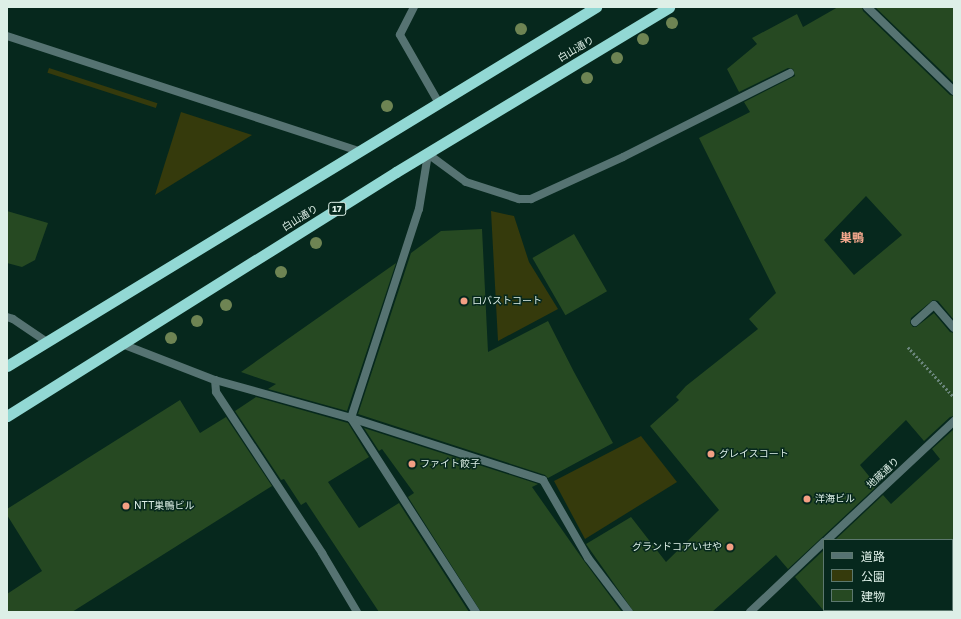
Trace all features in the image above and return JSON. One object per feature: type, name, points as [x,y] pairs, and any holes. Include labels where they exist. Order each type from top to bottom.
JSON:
[{"type":"highway","points":[[7,366],[596,7]]},
{"type":"highway","name":"白山通り","points":[[7,416],[396,172],[669,7]]},
{"type":"street","points":[[414,7],[400,35],[439,103]]},
{"type":"street","points":[[867,7],[954,91]]},
{"type":"street","points":[[7,36],[359,151]]},
{"type":"street","points":[[350,418],[419,209],[428,154],[466,182],[519,199],[531,199],[623,157],[790,73]]},
{"type":"street","points":[[915,322],[934,305],[954,328]]},
{"type":"street","points":[[7,318],[13,319],[46,342]]},
{"type":"street","points":[[122,344],[215,380],[350,418],[543,480],[588,558],[629,612]]},
{"type":"street","points":[[215,380],[216,392],[322,553],[357,612]]},
{"type":"street","points":[[350,418],[476,612]]},
{"type":"street","name":"地蔵通り","points":[[827,539],[954,421]]},
{"type":"street","points":[[750,612],[823,543]]},
{"type":"path","points":[[908,347],[954,397]]},
{"type":"green space","points":[[49,68],[157,103],[156,108],[47,73]]},
{"type":"green space","points":[[181,112],[252,135],[155,195]]},
{"type":"green space","points":[[491,211],[514,216],[529,262],[558,309],[498,341]]},
{"type":"green space","points":[[641,436],[677,482],[585,539],[554,481]]},
{"type":"building","points":[[838,7],[862,7],[863,11],[950,95],[954,96],[954,320],[938,301],[933,300],[911,318],[910,323],[913,327],[916,327],[934,313],[950,332],[954,333],[954,416],[950,417],[924,441],[906,420],[860,465],[877,486],[788,569],[776,555],[712,612],[634,612],[586,544],[631,517],[666,562],[719,510],[650,426],[679,400],[676,397],[686,386],[758,329],[749,319],[776,293],[699,138],[750,112],[744,102],[795,76],[793,69],[788,68],[739,92],[727,69],[757,44],[752,38],[797,14],[803,27]],"holes":[[[866,196],[902,235],[854,275],[824,240]]]},
{"type":"building","points":[[875,7],[954,7],[954,83]]},
{"type":"building","points":[[7,211],[48,223],[35,260],[22,267],[7,263]]},
{"type":"building","points":[[482,229],[488,352],[548,321],[613,443],[548,478],[545,475],[358,414],[411,253],[441,231]]},
{"type":"building","points":[[574,234],[607,291],[565,315],[532,258]]},
{"type":"building","points":[[396,263],[347,411],[268,389],[276,384],[241,372]]},
{"type":"building","points":[[256,397],[348,423],[369,457],[328,482],[359,528],[399,503],[469,612],[379,612],[306,502],[301,505],[284,479],[281,480],[235,411]]},
{"type":"building","name":"NTT巣鴨ビル","points":[[180,400],[200,433],[226,417],[272,486],[72,612],[7,612],[7,594],[42,571],[7,515],[7,509]]},
{"type":"building","points":[[364,428],[538,484],[532,487],[622,612],[481,612],[408,497],[414,493],[382,449],[379,451]]},
{"type":"building","points":[[954,429],[954,540],[836,539],[883,495],[891,504],[940,459],[932,449]]},
{"type":"building","points":[[823,551],[823,610],[795,577]]},
{"type":"place","name":"ロバストコート","points":[[464,301]]},
{"type":"place","name":"グレイスコート","points":[[711,454]]},
{"type":"place","name":"ファイト餃子","points":[[412,464]]},
{"type":"place","name":"洋海ビル","points":[[807,499]]},
{"type":"place","name":"NTT巣鴨ビル","points":[[126,506]]},
{"type":"place","name":"グランドコアいせや","points":[[730,547]]},
{"type":"district","name":"巣鴨","points":[[852,238]]}]
